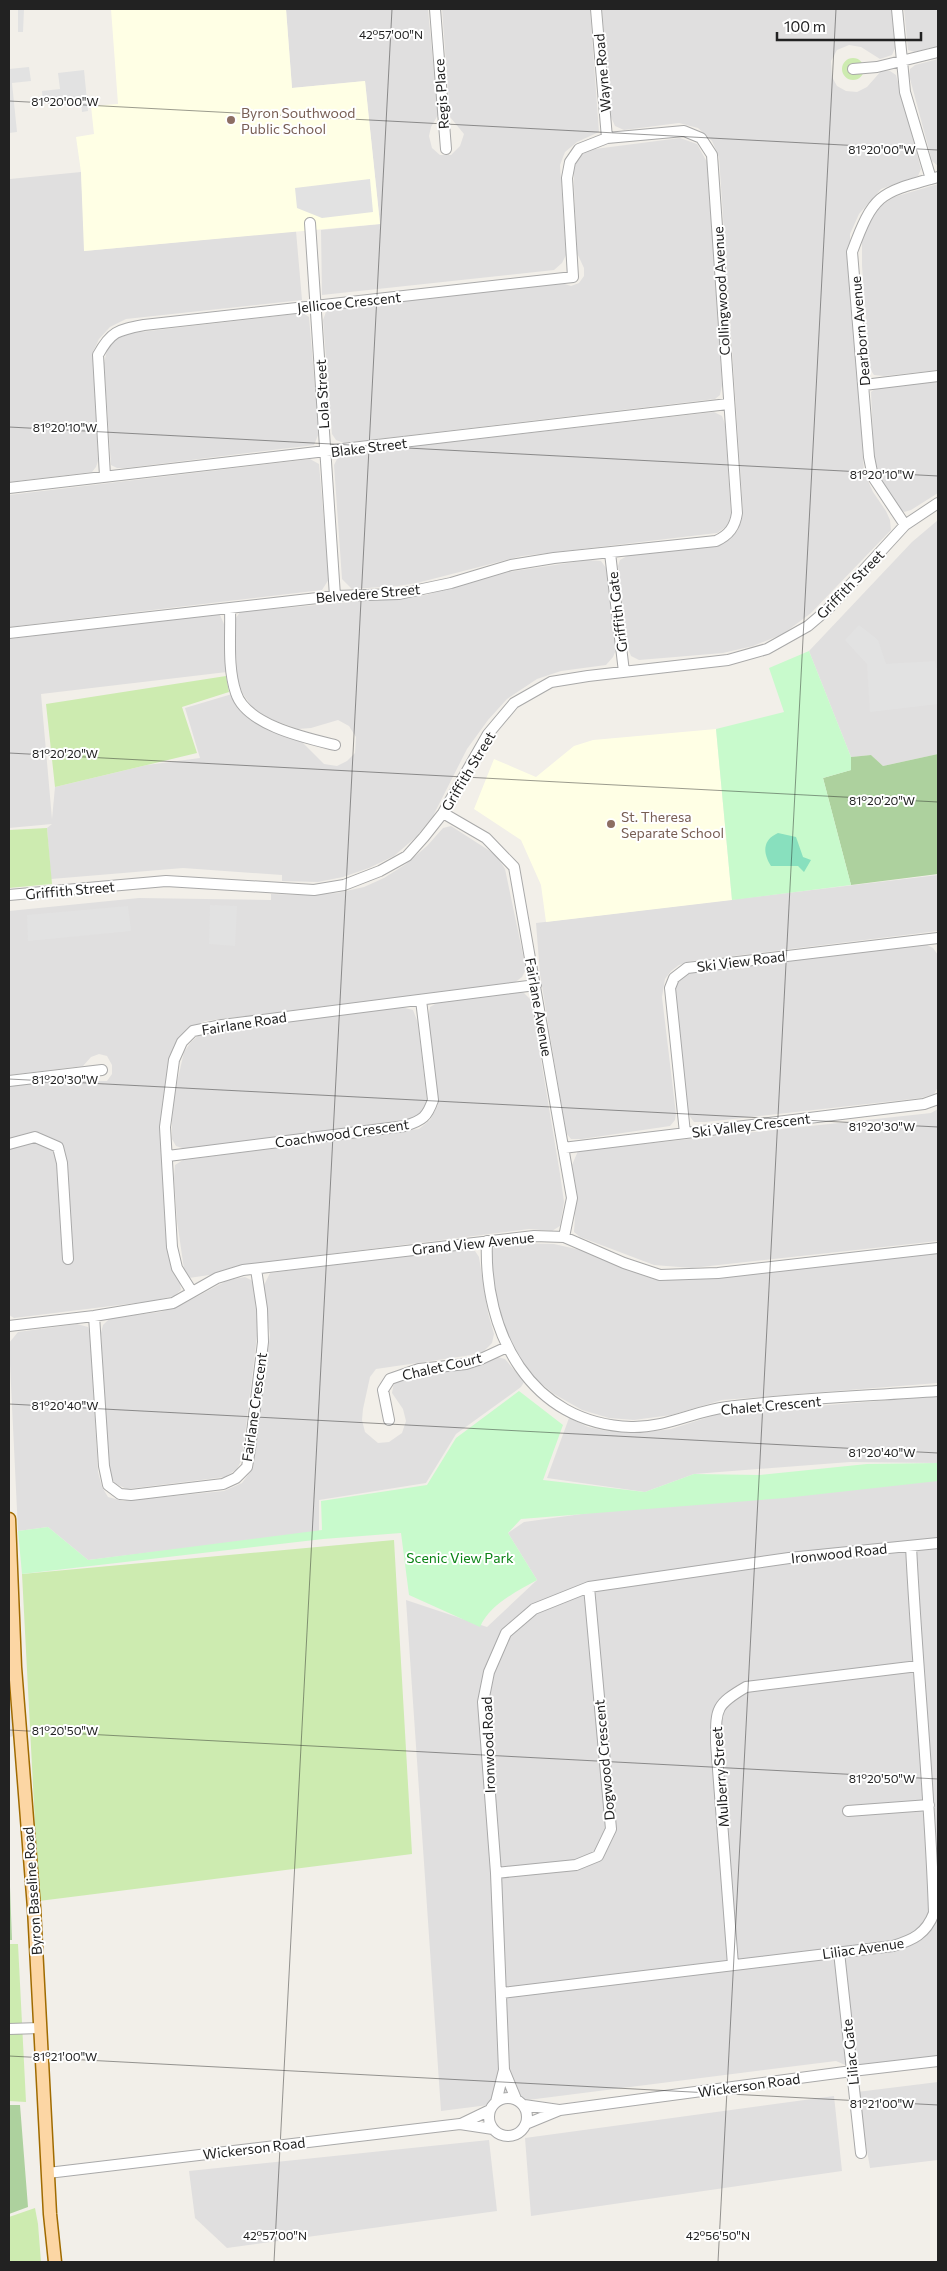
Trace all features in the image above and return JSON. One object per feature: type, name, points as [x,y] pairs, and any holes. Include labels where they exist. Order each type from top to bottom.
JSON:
[{"type":"main road","name":"Byron Baseline Road","points":[[9,1519],[12,1667],[56,2262]]},
{"type":"street","name":"Regis Place","points":[[435,9],[446,149]]},
{"type":"street","name":"Wayne Road","points":[[596,9],[607,138]]},
{"type":"street","points":[[897,9],[900,62],[905,92],[935,178]]},
{"type":"street","points":[[853,69],[877,67],[938,52]]},
{"type":"street","name":"Collingwood Avenue","points":[[607,138],[684,132],[701,138],[712,155],[728,404],[738,513],[735,526],[724,537]]},
{"type":"street","name":"Jellicoe Crescent","points":[[105,476],[98,355],[105,341],[117,330],[144,325],[573,277],[567,178],[570,162],[579,149],[607,138]]},
{"type":"street","name":"Dearborn Avenue","points":[[905,525],[873,477],[869,457],[852,252],[864,220],[878,200],[900,187],[935,178]]},
{"type":"street","name":"Lola Street","points":[[310,223],[335,596]]},
{"type":"street","points":[[864,385],[938,376]]},
{"type":"street","name":"Blake Street","points":[[9,488],[728,404]]},
{"type":"street","name":"Griffith Street","points":[[9,895],[166,881],[314,890],[344,886],[380,871],[406,856],[443,813],[488,734],[514,704],[551,682],[728,660],[768,649],[808,626],[828,609],[905,525],[938,503]]},
{"type":"street","name":"Belvedere Street","points":[[9,633],[335,596],[399,594],[450,583],[511,565],[554,558],[716,541],[724,537]]},
{"type":"street","name":"Griffith Gate","points":[[610,553],[624,672]]},
{"type":"street","points":[[230,608],[232,673],[236,694],[252,715],[289,732],[335,745]]},
{"type":"street","name":"Fairlane Avenue","points":[[443,813],[486,838],[514,867],[572,1198],[564,1237]]},
{"type":"street","name":"Ski View Road","points":[[685,1133],[670,999],[670,988],[674,978],[680,973],[687,968],[938,938]]},
{"type":"street","name":"Fairlane Road","points":[[192,1292],[177,1268],[172,1247],[165,1127],[174,1060],[182,1042],[193,1031],[222,1024],[536,985]]},
{"type":"street","name":"Coachwood Crescent","points":[[168,1156],[405,1126],[419,1121],[428,1114],[433,1100],[421,1000]]},
{"type":"street","points":[[9,1081],[102,1070]]},
{"type":"street","name":"Ski Valley Crescent","points":[[563,1148],[924,1104],[938,1099]]},
{"type":"street","points":[[9,1144],[35,1137],[58,1147],[62,1163],[68,1259]]},
{"type":"street","name":"Grand View Avenue","points":[[9,1326],[94,1316],[173,1303],[217,1278],[243,1270],[534,1236],[564,1237],[624,1263],[660,1275],[718,1273],[938,1248]]},
{"type":"street","name":"Chalet Crescent","points":[[487,1241],[488,1273],[494,1307],[507,1347],[526,1379],[553,1402],[596,1422],[631,1427],[655,1426],[725,1407],[938,1391]]},
{"type":"street","name":"Fairlane Crescent","points":[[94,1316],[104,1466],[108,1486],[120,1494],[131,1494],[223,1484],[236,1478],[247,1467],[250,1449],[263,1342],[262,1309],[256,1269]]},
{"type":"street","name":"Chalet Court","points":[[389,1420],[383,1390],[390,1378],[419,1369],[466,1364],[507,1347]]},
{"type":"street","name":"Ironwood Road","points":[[493,2106],[504,2070],[496,1873],[483,1702],[489,1672],[506,1632],[534,1609],[589,1587],[789,1558],[938,1542]]},
{"type":"street","name":"Liliac Avenue","points":[[502,1993],[893,1946],[911,1940],[922,1933],[930,1924],[934,1913],[930,1806],[910,1546]]},
{"type":"street","name":"Dogwood Crescent","points":[[496,1873],[576,1866],[598,1856],[611,1829],[589,1587]]},
{"type":"street","name":"Mulberry Street","points":[[733,1964],[716,1742],[716,1714],[728,1698],[746,1687],[918,1666]]},
{"type":"street","points":[[848,1811],[930,1806]]},
{"type":"street","name":"Liliac Gate","points":[[839,1952],[861,2153]]},
{"type":"street","points":[[9,2029],[40,2028]]},
{"type":"street","name":"Wickerson Road","points":[[526,2124],[560,2110],[938,2061]]},
{"type":"street","name":"Ironwood Road","points":[[504,2070],[520,2102]]},
{"type":"street","points":[[506,2098],[520,2102],[527,2114],[526,2124],[520,2132],[511,2136],[501,2135],[493,2129],[490,2121],[493,2106],[506,2098]]},
{"type":"street","name":"Wickerson Road","points":[[520,2102],[560,2110]]},
{"type":"street","name":"Wickerson Road","points":[[460,2124],[493,2106]]},
{"type":"street","name":"Wickerson Road","points":[[48,2173],[460,2124],[493,2129]]},
{"type":"shaded area","points":[[18,9],[24,9],[23,32],[18,32]]},
{"type":"shaded area","name":"Byron Southwood Public School","points":[[111,9],[286,9],[292,88],[365,81],[380,224],[84,251],[81,172],[76,137],[94,134],[91,106],[118,104]]},
{"type":"shaded area","points":[[286,9],[428,9],[438,115],[431,127],[429,136],[432,148],[440,155],[451,155],[460,146],[464,134],[450,117],[442,9],[590,9],[599,132],[577,142],[565,152],[560,165],[566,255],[562,263],[554,270],[322,295],[321,230],[380,224],[365,81],[292,88]]},
{"type":"shaded area","points":[[602,9],[892,9],[895,48],[892,55],[880,59],[861,47],[849,45],[837,50],[831,61],[832,77],[837,86],[846,91],[857,92],[867,87],[882,70],[890,71],[896,75],[921,169],[918,176],[881,189],[859,214],[850,234],[850,264],[864,472],[873,492],[886,511],[890,520],[891,530],[811,613],[783,634],[753,646],[723,653],[639,660],[631,656],[627,646],[618,566],[620,560],[629,555],[719,545],[730,539],[738,530],[743,512],[719,157],[712,141],[698,128],[679,123],[624,130],[615,126],[611,117]]},
{"type":"shaded area","points":[[904,9],[938,9],[938,46],[915,52],[908,50]]},
{"type":"shaded area","points":[[938,59],[938,166],[932,161],[909,75],[910,69],[915,65]]},
{"type":"shaded area","points":[[29,67],[31,81],[12,83],[17,132],[9,133],[9,69]]},
{"type":"shaded area","points":[[84,70],[88,111],[82,112],[81,100],[43,103],[42,91],[60,89],[58,73]]},
{"type":"shaded area","points":[[680,138],[697,144],[707,162],[722,385],[720,395],[715,399],[344,443],[336,440],[332,434],[323,320],[326,312],[334,308],[559,282],[571,286],[579,283],[584,276],[584,268],[577,253],[574,166],[579,158],[587,150]]},
{"type":"shaded area","points":[[9,171],[10,179],[81,172],[85,251],[296,231],[302,300],[126,319],[110,327],[99,339],[93,352],[98,461],[96,467],[92,472],[9,482]]},
{"type":"shaded area","points":[[370,179],[373,212],[322,218],[297,208],[295,188]]},
{"type":"shaded area","points":[[938,184],[938,370],[884,376],[874,375],[870,369],[862,266],[862,240],[869,220],[879,207],[894,197]]},
{"type":"shaded area","points":[[303,313],[309,317],[319,433],[314,445],[126,468],[117,468],[111,465],[104,363],[107,350],[113,341],[123,334]]},
{"type":"shaded area","points":[[938,381],[938,493],[911,510],[904,512],[898,508],[879,479],[874,462],[871,392],[876,388]]},
{"type":"shaded area","points":[[714,412],[722,416],[725,424],[731,515],[727,526],[717,533],[522,556],[417,583],[398,586],[352,589],[342,579],[334,465],[337,459],[344,454]]},
{"type":"shaded area","points":[[310,459],[319,464],[329,579],[322,590],[9,627],[9,495]]},
{"type":"shaded area","points":[[938,520],[938,754],[883,766],[871,755],[851,757],[809,651],[912,542]]},
{"type":"shaded area","points":[[588,560],[601,561],[606,568],[616,650],[613,657],[606,665],[561,671],[537,679],[507,699],[488,720],[467,749],[433,816],[416,837],[394,856],[369,868],[343,877],[318,882],[282,881],[282,875],[183,868],[51,879],[47,828],[52,824],[9,828],[9,639],[210,615],[220,615],[224,624],[227,672],[41,694],[52,819],[55,787],[147,765],[200,758],[185,708],[232,694],[241,711],[253,721],[300,740],[324,764],[337,766],[347,761],[355,753],[356,737],[349,726],[338,720],[311,728],[298,729],[268,718],[252,707],[243,694],[237,678],[235,628],[236,618],[240,612],[426,595],[495,574]]},
{"type":"shaded area","points":[[859,625],[878,640],[886,664],[935,661],[936,668],[938,668],[938,704],[870,712],[867,664],[845,640]]},
{"type":"shaded area","name":"St. Theresa Separate School","points":[[716,729],[732,900],[546,922],[541,885],[521,840],[474,809],[494,759],[536,777],[574,746],[593,740]]},
{"type":"shaded area","points":[[451,826],[496,855],[505,869],[526,969],[522,977],[514,983],[205,1021],[190,1028],[180,1037],[173,1051],[161,1118],[173,1268],[181,1290],[174,1296],[152,1301],[14,1318],[9,1315],[9,1085],[79,1076],[98,1081],[107,1081],[112,1074],[112,1065],[107,1056],[99,1054],[91,1057],[83,1066],[9,1075],[9,911],[139,898],[271,900],[271,894],[307,895],[337,893],[364,887],[384,878],[406,864],[427,846],[443,828]]},
{"type":"shaded area","points":[[938,875],[938,931],[692,961],[679,965],[665,979],[662,997],[676,1114],[675,1120],[670,1126],[582,1139],[571,1139],[566,1133],[540,974],[536,923]]},
{"type":"shaded area","points":[[210,905],[237,906],[235,946],[209,944]]},
{"type":"shaded area","points":[[128,906],[131,931],[28,941],[27,915]]},
{"type":"shaded area","points":[[925,944],[933,948],[938,955],[938,1087],[934,1094],[921,1098],[706,1122],[694,1122],[688,1114],[674,992],[677,981],[690,972]]},
{"type":"shaded area","points":[[524,993],[531,1000],[564,1202],[560,1226],[552,1231],[529,1229],[242,1265],[216,1274],[189,1278],[184,1269],[177,1221],[175,1165],[183,1160],[419,1129],[430,1120],[438,1105],[428,1018],[430,1007],[440,1001]]},
{"type":"shaded area","points":[[401,1007],[413,1010],[418,1023],[427,1101],[424,1112],[412,1119],[185,1149],[176,1146],[172,1139],[175,1091],[184,1052],[199,1035],[215,1031]]},
{"type":"shaded area","points":[[938,1109],[938,1241],[692,1268],[654,1265],[580,1237],[574,1232],[576,1198],[572,1165],[578,1151],[931,1113]]},
{"type":"shaded area","points":[[512,1243],[554,1244],[585,1251],[645,1276],[666,1280],[704,1278],[938,1253],[938,1383],[722,1400],[671,1415],[634,1420],[609,1418],[582,1410],[554,1394],[532,1376],[520,1361],[506,1336],[498,1308],[490,1255],[495,1246]]},
{"type":"shaded area","points":[[464,1248],[475,1251],[479,1257],[488,1313],[494,1334],[492,1343],[483,1352],[376,1369],[370,1377],[363,1409],[362,1420],[365,1432],[378,1443],[389,1442],[402,1433],[406,1421],[403,1409],[392,1393],[394,1382],[403,1375],[497,1357],[505,1359],[524,1382],[521,1387],[456,1434],[426,1483],[319,1500],[319,1532],[88,1560],[48,1527],[18,1531],[9,1343],[18,1332],[77,1324],[88,1327],[90,1333],[98,1472],[102,1487],[108,1497],[123,1501],[224,1491],[242,1483],[253,1468],[270,1335],[263,1287],[270,1273]]},
{"type":"shaded area","points":[[245,1277],[253,1281],[258,1328],[242,1459],[237,1469],[225,1477],[127,1489],[116,1484],[109,1476],[101,1333],[103,1325],[110,1318],[160,1312],[183,1304],[228,1280]]},
{"type":"shaded area","points":[[938,1396],[938,1463],[850,1462],[694,1474],[645,1492],[547,1478],[569,1418],[588,1427],[607,1431],[639,1433],[671,1429],[718,1414]]},
{"type":"shaded area","points":[[938,1475],[938,2059],[857,2070],[836,2061],[441,2111],[406,1600],[487,1627],[537,1580],[508,1533],[524,1522],[654,1504]]},
{"type":"shaded area","points":[[9,1681],[14,1736],[9,1737]]},
{"type":"shaded area","points":[[938,2082],[938,2160],[870,2168],[857,2092]]},
{"type":"shaded area","points":[[834,2096],[842,2171],[531,2216],[525,2138]]},
{"type":"shaded area","points":[[489,2140],[497,2211],[227,2248],[195,2218],[189,2171]]},
{"type":"green space","points":[[853,58],[861,61],[864,69],[861,77],[853,80],[845,77],[842,69],[845,61]]},
{"type":"green space","points":[[809,651],[851,757],[851,770],[823,778],[851,885],[732,900],[716,729],[784,712],[769,668]]},
{"type":"green space","points":[[226,676],[229,692],[182,707],[197,753],[55,787],[46,704]]},
{"type":"green space","points":[[938,754],[938,874],[851,885],[823,778],[851,770],[851,757],[871,755],[883,766]]},
{"type":"green space","points":[[47,828],[52,884],[9,888],[9,830]]},
{"type":"green space","points":[[778,833],[796,837],[803,857],[811,860],[804,872],[798,866],[771,866],[766,856],[766,847],[769,839]]},
{"type":"green space","name":"Scenic View Park","points":[[519,1391],[563,1425],[543,1480],[645,1492],[694,1474],[760,1475],[867,1464],[938,1463],[938,1481],[785,1498],[521,1519],[508,1533],[537,1580],[497,1605],[484,1619],[480,1627],[409,1595],[401,1533],[323,1539],[22,1574],[18,1531],[48,1527],[88,1560],[322,1530],[321,1501],[427,1485],[456,1438]]},
{"type":"green space","points":[[394,1540],[412,1854],[39,1901],[22,1574]]},
{"type":"green space","points":[[9,1860],[12,1940],[9,1940]]},
{"type":"green space","points":[[9,1944],[18,1944],[26,2102],[9,2101]]},
{"type":"green space","points":[[9,2105],[20,2105],[28,2207],[9,2214]]},
{"type":"green space","points":[[35,2208],[41,2262],[9,2262],[9,2217]]},
{"type":"place","name":"Byron Southwood Public School","points":[[231,120]]},
{"type":"place","name":"St. Theresa Separate School","points":[[611,824]]}]
